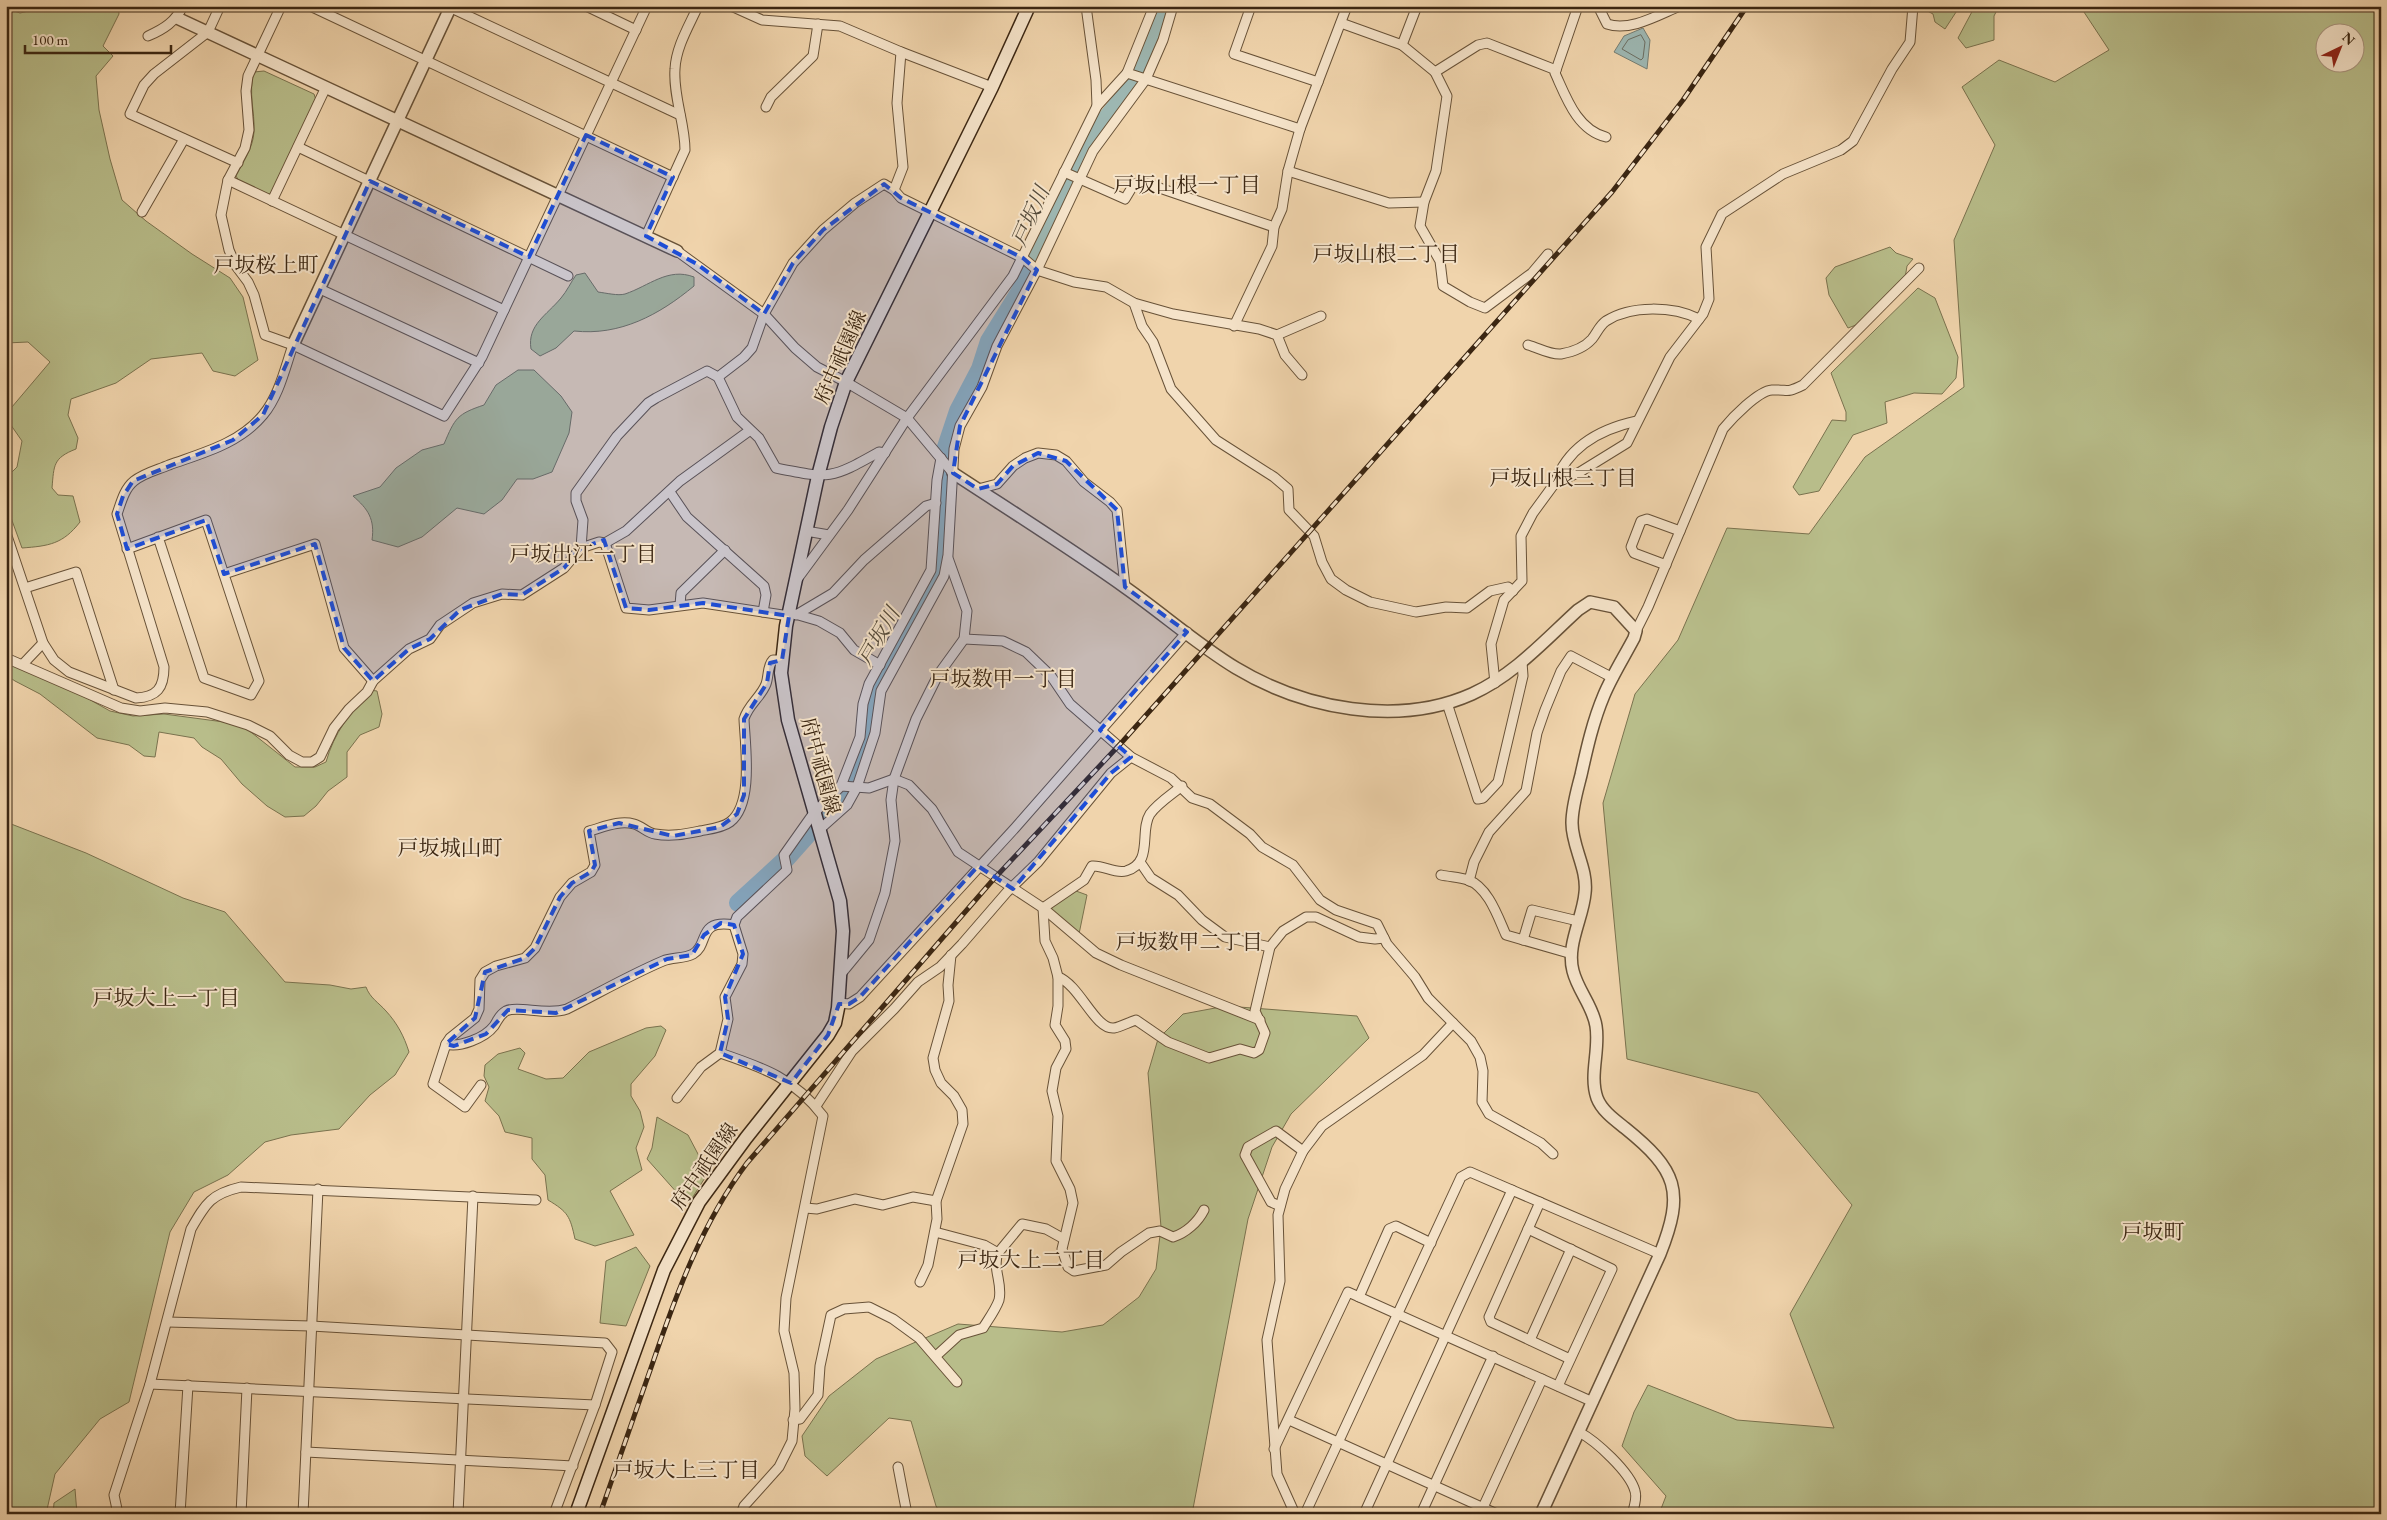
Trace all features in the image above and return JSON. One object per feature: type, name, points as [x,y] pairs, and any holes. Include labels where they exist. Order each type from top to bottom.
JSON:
[{"type":"main road","name":"府中祇園線","points":[[576,1514],[664,1270],[680,1237],[699,1202],[835,1023],[839,1004],[843,931],[840,901],[813,814],[783,697],[782,660],[806,531],[831,427],[846,382],[992,87],[1029,6]]},
{"type":"street","points":[[148,36],[162,30],[177,18],[183,6]]},
{"type":"street","points":[[220,6],[208,32],[154,74],[144,85],[130,114],[238,163]]},
{"type":"street","points":[[281,6],[248,76],[246,91],[249,130],[245,148],[228,180],[221,215],[229,250],[236,266],[248,282],[254,295],[265,335],[293,346],[444,416],[479,363],[647,6]]},
{"type":"street","points":[[310,6],[673,177]]},
{"type":"street","points":[[586,6],[636,30]]},
{"type":"street","points":[[646,236],[685,150],[685,135],[680,115],[675,70],[677,56],[698,6]]},
{"type":"street","points":[[731,6],[762,20],[840,26],[992,87]]},
{"type":"street","points":[[797,580],[848,510],[908,418],[1013,276],[1031,265],[1072,175],[1097,106],[1096,80],[1086,6]]},
{"type":"street","points":[[1097,106],[1129,74],[1154,6]]},
{"type":"street","points":[[819,830],[847,805],[857,787],[875,733],[880,691],[944,576],[948,555],[954,449],[960,426],[982,388],[996,346],[1072,175],[1093,151],[1144,79],[1163,40],[1173,6]]},
{"type":"street","points":[[1251,6],[1234,54],[1318,82]]},
{"type":"street","points":[[1234,326],[1272,246],[1274,227],[1282,209],[1288,170],[1300,129],[1347,6]]},
{"type":"street","points":[[1402,45],[1417,6]]},
{"type":"street","points":[[1578,6],[1555,73],[1570,106],[1595,134],[1606,137]]},
{"type":"street","points":[[1598,6],[1606,24],[1616,27],[1632,24],[1680,6]]},
{"type":"street","points":[[1651,6],[1654,16]]},
{"type":"street","points":[[1555,483],[1580,472],[1626,443],[1670,357],[1699,319],[1709,299],[1706,247],[1722,214],[1783,174],[1841,150],[1853,141],[1892,69],[1910,42],[1913,6]]},
{"type":"street","points":[[6,533],[43,643],[54,660],[69,672],[136,698],[147,697],[157,692],[164,679],[164,667],[117,514],[122,496],[133,481],[149,472],[233,440],[249,429],[263,415],[273,399],[293,346],[450,7],[680,115]]},
{"type":"street","points":[[177,18],[677,251],[764,314],[795,348],[817,367],[908,418],[953,473],[1125,587],[1237,669],[1277,688],[1321,703],[1369,712],[1405,710],[1447,703],[1495,682],[1522,662],[1578,610],[1590,602],[1614,607],[1636,631]]},
{"type":"street","points":[[1341,23],[1402,45],[1435,72],[1447,96],[1436,171],[1424,202],[1420,226],[1440,261],[1441,281],[1450,291],[1485,308],[1492,305],[1532,273],[1548,254]]},
{"type":"street","points":[[766,106],[771,96],[813,56],[818,24]]},
{"type":"street","points":[[1435,72],[1478,45],[1487,42],[1556,70]]},
{"type":"street","points":[[894,190],[903,167],[897,103],[901,52]]},
{"type":"street","points":[[1129,74],[1300,129]]},
{"type":"street","points":[[272,201],[326,87]]},
{"type":"street","points":[[142,212],[184,138]]},
{"type":"street","points":[[298,147],[568,276]]},
{"type":"street","points":[[1288,170],[1389,203],[1424,202]]},
{"type":"street","points":[[1072,175],[1126,198],[1134,184],[1142,182],[1274,227]]},
{"type":"street","points":[[228,180],[504,310]]},
{"type":"street","points":[[718,377],[744,357],[752,348],[764,314],[794,263],[823,230],[855,203],[884,184],[894,190],[901,198],[1031,265],[1074,282],[1106,287],[1134,303],[1173,314],[1259,329],[1277,335],[1321,316]]},
{"type":"street","points":[[1541,1514],[1660,1254],[1671,1228],[1675,1206],[1671,1182],[1661,1160],[1605,1110],[1598,1098],[1594,1080],[1598,1038],[1595,1017],[1572,970],[1572,954],[1585,894],[1586,880],[1572,836],[1572,814],[1592,726],[1648,607],[1723,429],[1733,417],[1762,394],[1771,390],[1788,392],[1803,385],[1919,268]]},
{"type":"street","points":[[320,289],[479,363]]},
{"type":"street","points":[[1134,303],[1142,326],[1153,342],[1171,388],[1216,440],[1274,477],[1288,489],[1289,510],[1314,536],[1322,562],[1331,579],[1337,584],[1370,602],[1416,612],[1446,607],[1467,608],[1490,591],[1501,587],[1508,587],[1513,591]]},
{"type":"street","points":[[1528,345],[1552,354],[1574,350],[1593,338],[1599,327],[1608,320],[1635,311],[1653,310],[1690,315],[1699,319]]},
{"type":"street","points":[[1277,335],[1285,355],[1302,375]]},
{"type":"street","points":[[581,548],[583,520],[576,501],[576,493],[617,436],[648,403],[707,371],[718,377],[737,417],[749,431],[759,438],[776,468],[818,476],[836,475],[879,452],[885,453]]},
{"type":"street","points":[[1495,682],[1491,644],[1504,600],[1522,581],[1521,536],[1533,513],[1555,483],[1560,470],[1575,450],[1591,436],[1620,424],[1638,421]]},
{"type":"street","points":[[6,658],[121,708],[140,711],[164,708],[207,712],[248,725],[270,736],[290,755],[302,762],[312,762],[320,757],[334,728],[349,709],[367,692],[373,681],[409,649],[430,639],[440,625],[460,610],[502,594],[522,595],[564,568],[581,548],[599,542],[605,543],[626,531],[692,472],[749,431]]},
{"type":"street","points":[[978,489],[997,484],[1013,466],[1024,458],[1038,453],[1056,455],[1066,461],[1084,482],[1110,502],[1116,510],[1125,587]]},
{"type":"street","points":[[677,1098],[700,1067],[720,1053],[728,1019],[725,997],[742,964],[743,954],[734,925],[737,917],[744,909],[760,898],[788,870],[784,855],[813,814],[841,786],[860,737],[865,694],[931,570],[937,480],[941,458]]},
{"type":"street","points":[[670,492],[687,517],[764,586],[766,596],[763,612]]},
{"type":"street","points":[[792,614],[833,593],[871,554],[926,506],[936,503]]},
{"type":"street","points":[[1666,565],[1634,552],[1631,547],[1641,522],[1647,519],[1680,530]]},
{"type":"street","points":[[127,549],[158,537],[206,520],[259,681],[251,695],[204,678],[158,537]]},
{"type":"street","points":[[806,531],[829,535]]},
{"type":"street","points":[[605,543],[626,608],[649,610],[703,603],[763,612],[792,614],[819,621],[840,633],[854,650],[880,665]]},
{"type":"street","points":[[224,574],[315,544],[344,648],[373,681]]},
{"type":"street","points":[[680,605],[681,593],[725,550]]},
{"type":"street","points":[[841,974],[869,940],[885,893],[895,841],[891,800],[894,779],[916,719],[938,675],[964,639],[967,611],[948,555]]},
{"type":"street","points":[[25,588],[76,572],[114,690]]},
{"type":"street","points":[[839,1004],[848,1004],[860,997],[978,866],[1015,828],[1187,632]]},
{"type":"street","points":[[964,639],[1003,641],[1026,652],[1051,676],[1070,704],[1131,757],[1171,778],[1182,786],[1192,798],[1210,804],[1250,834],[1262,846],[1293,865],[1320,900],[1336,910],[1377,924],[1384,938],[1428,998],[1471,1041],[1480,1057],[1483,1071],[1482,1102],[1489,1114],[1541,1143],[1553,1154]]},
{"type":"street","points":[[23,664],[43,643]]},
{"type":"street","points":[[1469,880],[1474,862],[1489,832],[1526,791],[1537,733],[1561,670],[1571,656],[1613,678]]},
{"type":"street","points":[[481,1085],[465,1107],[433,1084],[446,1044],[450,1038],[475,1018],[479,1009],[480,980],[485,972],[496,966],[525,958],[535,948],[560,897],[572,883],[591,872],[595,865],[589,831],[619,823],[635,824],[652,834],[673,836],[720,827],[730,822],[738,814],[744,795],[746,775],[744,719],[746,710],[763,689],[770,663],[773,660],[782,660]]},
{"type":"street","points":[[1447,703],[1478,799],[1483,798],[1498,782],[1523,676],[1522,662]]},
{"type":"street","points":[[816,1106],[852,1051],[918,982],[940,967],[1007,892],[1013,889],[1038,862],[1111,773],[1131,757]]},
{"type":"street","points":[[841,786],[869,788],[894,779],[910,785],[932,809],[958,852],[1043,908],[1096,953],[1120,965],[1260,1020]]},
{"type":"street","points":[[1043,908],[1084,880],[1092,866],[1100,866],[1114,871],[1127,870],[1140,862],[1145,848],[1149,816],[1158,805],[1182,786]]},
{"type":"street","points":[[1140,862],[1151,878],[1178,894],[1202,920],[1225,937],[1270,947]]},
{"type":"street","points":[[1441,875],[1469,880],[1481,888],[1506,935],[1572,954]]},
{"type":"street","points":[[1043,908],[1045,941],[1053,958],[1058,977],[1058,1006],[1055,1025],[1065,1041],[1066,1049],[1056,1068],[1052,1091],[1058,1116],[1056,1161],[1067,1182],[1073,1203],[1062,1249],[1068,1267],[1074,1271],[1106,1265],[1149,1233],[1160,1231],[1173,1237],[1179,1235],[1200,1220],[1204,1210]]},
{"type":"street","points":[[1523,940],[1532,910],[1578,921]]},
{"type":"street","points":[[1058,977],[1067,981],[1074,988],[1098,1020],[1105,1026],[1116,1028],[1136,1020],[1168,1042],[1209,1058],[1240,1049],[1254,1052],[1259,1050],[1265,1033],[1255,1011],[1270,947],[1283,931],[1306,917],[1316,917],[1359,937],[1384,938]]},
{"type":"street","points":[[446,1044],[454,1046],[486,1034],[494,1027],[500,1016],[508,1010],[556,1013],[567,1009],[660,962],[692,955],[698,949],[704,935],[715,924],[734,925]]},
{"type":"street","points":[[920,1282],[928,1266],[935,1232],[937,1219],[936,1201],[964,1124],[962,1110],[934,1070],[934,1058],[949,1001],[948,985],[951,955]]},
{"type":"street","points":[[1295,1514],[1277,1474],[1267,1340],[1280,1281],[1278,1240],[1280,1206],[1285,1190],[1304,1151],[1322,1126],[1423,1055],[1453,1022]]},
{"type":"street","points":[[720,1053],[750,1064],[791,1083],[816,1106],[823,1116],[786,1298],[784,1331],[794,1373],[792,1441],[779,1467],[744,1506],[741,1514]]},
{"type":"street","points":[[1280,1206],[1272,1202],[1245,1155],[1248,1147],[1276,1131],[1304,1151]]},
{"type":"street","points":[[1305,1514],[1461,1178],[1470,1172],[1660,1254]]},
{"type":"street","points":[[118,1514],[114,1495],[168,1322],[191,1229],[203,1208],[222,1192],[241,1186],[536,1200]]},
{"type":"street","points":[[303,1514],[318,1189]]},
{"type":"street","points":[[1364,1514],[1512,1190]]},
{"type":"street","points":[[458,1514],[473,1196]]},
{"type":"street","points":[[805,1208],[817,1209],[856,1199],[883,1205],[913,1197],[936,1201]]},
{"type":"street","points":[[1540,1202],[1488,1317],[1491,1322],[1570,1359]]},
{"type":"street","points":[[936,1356],[959,1335],[983,1328],[999,1300],[999,1282],[995,1267],[998,1253],[1022,1224],[1046,1229],[1064,1239]]},
{"type":"street","points":[[1359,1296],[1389,1229],[1396,1226],[1431,1243]]},
{"type":"street","points":[[1528,1229],[1612,1269],[1558,1386]]},
{"type":"street","points":[[935,1232],[984,1245],[998,1253]]},
{"type":"street","points":[[1530,1340],[1571,1249]]},
{"type":"street","points":[[1274,1451],[1348,1292],[1593,1402]]},
{"type":"street","points":[[794,1420],[800,1419],[818,1395],[820,1366],[831,1314],[844,1309],[869,1307],[893,1319],[912,1333],[936,1356],[958,1382]]},
{"type":"street","points":[[168,1322],[311,1326],[605,1343],[612,1352],[596,1405],[554,1514]]},
{"type":"street","points":[[1421,1514],[1493,1356]]},
{"type":"street","points":[[1481,1511],[1542,1379]]},
{"type":"street","points":[[150,1384],[596,1405]]},
{"type":"street","points":[[180,1514],[188,1385]]},
{"type":"street","points":[[241,1514],[247,1388]]},
{"type":"street","points":[[1289,1420],[1434,1486],[1481,1511],[1497,1514]]},
{"type":"street","points":[[1579,1432],[1588,1436],[1628,1475],[1636,1492],[1632,1514]]},
{"type":"street","points":[[306,1452],[573,1466]]},
{"type":"street","points":[[898,1467],[907,1514]]},
{"type":"highlighted area","points":[[586,135],[673,177],[646,236],[697,264],[764,314],[793,263],[823,230],[884,184],[901,198],[1023,258],[1037,270],[960,426],[953,473],[978,489],[997,484],[1013,466],[1038,453],[1066,461],[1117,510],[1125,587],[1187,632],[1100,730],[1131,757],[1111,773],[1013,889],[978,866],[860,997],[849,1004],[839,1004],[828,1035],[791,1083],[720,1053],[728,1019],[725,997],[743,954],[734,925],[721,923],[704,935],[692,955],[667,959],[556,1013],[508,1010],[486,1034],[454,1046],[446,1044],[475,1018],[485,972],[525,958],[535,948],[560,897],[572,883],[591,872],[595,865],[589,831],[619,823],[673,836],[720,827],[737,814],[744,795],[744,719],[767,683],[770,663],[782,660],[789,616],[703,603],[649,610],[626,608],[604,540],[581,548],[564,568],[522,595],[502,594],[460,610],[430,639],[409,649],[373,681],[344,648],[315,544],[224,574],[206,520],[127,549],[117,514],[123,496],[133,481],[233,440],[263,415],[370,181],[529,257]]},
{"type":"green space","points":[[50,6],[118,6],[119,14],[103,46],[113,56],[96,76],[99,110],[122,200],[146,221],[230,278],[243,297],[258,360],[235,376],[213,371],[202,353],[151,359],[116,383],[71,399],[68,415],[78,438],[76,449],[68,452],[56,463],[52,488],[58,495],[73,496],[80,522],[68,535],[55,542],[48,545],[22,548],[6,504],[6,478],[17,467],[22,441],[6,418],[6,414],[50,362],[28,342],[6,343],[6,8],[20,13]]},
{"type":"green space","points":[[1918,6],[1960,6],[1945,29],[1935,22],[1933,14]]},
{"type":"green space","points":[[1975,6],[1999,6],[1994,16],[1994,40],[1966,48],[1958,38]]},
{"type":"green space","points":[[2080,6],[2381,6],[2381,1514],[1659,1514],[1666,1496],[1622,1446],[1634,1412],[1648,1385],[1737,1420],[1834,1428],[1790,1314],[1852,1205],[1758,1093],[1627,1059],[1603,803],[1635,694],[1678,640],[1727,528],[1809,534],[1865,457],[1964,387],[1954,240],[1995,145],[1962,87],[1999,60],[2055,82],[2109,50]]},
{"type":"green space","points":[[264,71],[314,94],[316,100],[272,193],[267,195],[239,181],[236,176],[252,144],[254,124],[252,80],[254,72]]},
{"type":"green space","points":[[1890,247],[1896,253],[1913,259],[1907,266],[1905,278],[1856,325],[1848,328],[1829,295],[1826,278],[1835,267]]},
{"type":"green space","points":[[585,273],[598,292],[619,295],[676,274],[694,277],[694,286],[667,306],[623,327],[591,332],[574,331],[556,348],[540,356],[531,349],[532,333],[535,327],[556,304],[576,275]]},
{"type":"green space","points":[[1918,288],[1935,298],[1958,357],[1956,378],[1942,394],[1914,393],[1885,402],[1887,423],[1853,435],[1819,491],[1799,495],[1793,487],[1832,420],[1846,421],[1846,412],[1831,373]]},
{"type":"green space","points":[[518,370],[534,370],[561,396],[572,412],[569,433],[552,472],[533,479],[517,479],[502,500],[484,514],[457,508],[422,537],[398,547],[372,540],[373,533],[369,515],[363,505],[353,496],[380,487],[396,468],[422,450],[444,444],[454,423],[462,414],[484,405],[496,385]]},
{"type":"green space","points":[[6,664],[15,666],[78,693],[110,711],[133,716],[164,714],[224,722],[247,729],[295,767],[315,767],[326,762],[333,742],[343,724],[370,690],[377,691],[382,714],[379,727],[360,735],[347,752],[347,777],[328,791],[316,806],[304,816],[285,817],[267,806],[242,784],[221,759],[202,747],[194,738],[159,732],[155,757],[144,756],[129,745],[97,738],[40,694],[6,675]]},
{"type":"green space","points":[[6,822],[86,853],[183,898],[225,912],[285,982],[330,985],[351,989],[366,987],[372,997],[397,1025],[409,1052],[395,1075],[370,1095],[339,1129],[291,1135],[265,1142],[228,1175],[194,1192],[170,1232],[129,1402],[100,1419],[55,1474],[46,1514],[6,1514]]},
{"type":"green space","points":[[1076,891],[1087,895],[1079,934],[1051,911],[1052,907]]},
{"type":"green space","points":[[1226,1006],[1357,1016],[1369,1038],[1291,1114],[1272,1147],[1248,1219],[1192,1514],[941,1514],[936,1506],[911,1421],[889,1418],[827,1476],[805,1456],[802,1436],[829,1396],[876,1359],[958,1324],[1062,1332],[1103,1325],[1139,1297],[1156,1269],[1161,1227],[1148,1073],[1158,1039],[1183,1014]]},
{"type":"green space","points":[[661,1026],[666,1030],[655,1056],[631,1084],[631,1096],[640,1111],[644,1127],[636,1148],[642,1170],[610,1191],[634,1235],[595,1246],[575,1239],[567,1215],[548,1200],[545,1175],[532,1159],[532,1138],[505,1132],[499,1116],[485,1101],[489,1087],[484,1076],[485,1065],[498,1054],[520,1048],[525,1053],[518,1069],[546,1079],[563,1078],[589,1052],[646,1028]]},
{"type":"green space","points":[[657,1117],[688,1135],[708,1173],[689,1203],[679,1195],[647,1159],[652,1148]]},
{"type":"green space","points":[[636,1247],[650,1266],[626,1326],[600,1323],[606,1261]]},
{"type":"green space","points":[[75,1489],[77,1514],[53,1514],[54,1503]]},
{"type":"water","points":[[1643,28],[1650,40],[1647,69],[1614,52],[1624,36]]},
{"type":"waterway","name":"戸坂川","points":[[945,450],[958,411],[980,369],[989,341],[1020,291],[1038,256],[1089,140],[1117,105],[1142,66],[1165,6]]},
{"type":"waterway","name":"戸坂川","points":[[827,811],[848,785],[859,756],[867,731],[873,688],[936,580],[944,551],[942,477]]},
{"type":"waterway","name":"戸坂川","points":[[738,903],[786,859],[810,832]]},
{"type":"railway","points":[[600,1514],[681,1284],[717,1210],[747,1163],[992,881],[1123,741],[1612,192],[1683,100],[1747,6]]},
{"type":"district","name":"戸坂山根一丁目","points":[[1187,184]]},
{"type":"district","name":"戸坂山根二丁目","points":[[1386,253]]},
{"type":"district","name":"戸坂桜上町","points":[[266,264]]},
{"type":"district","name":"戸坂山根三丁目","points":[[1563,477]]},
{"type":"district","name":"戸坂出江一丁目","points":[[583,553]]},
{"type":"district","name":"戸坂数甲一丁目","points":[[1003,678]]},
{"type":"district","name":"戸坂城山町","points":[[450,847]]},
{"type":"district","name":"戸坂数甲二丁目","points":[[1189,941]]},
{"type":"district","name":"戸坂大上一丁目","points":[[166,997]]},
{"type":"district","name":"戸坂町","points":[[2153,1231]]},
{"type":"district","name":"戸坂大上二丁目","points":[[1031,1259]]},
{"type":"district","name":"戸坂大上三丁目","points":[[686,1469]]}]
